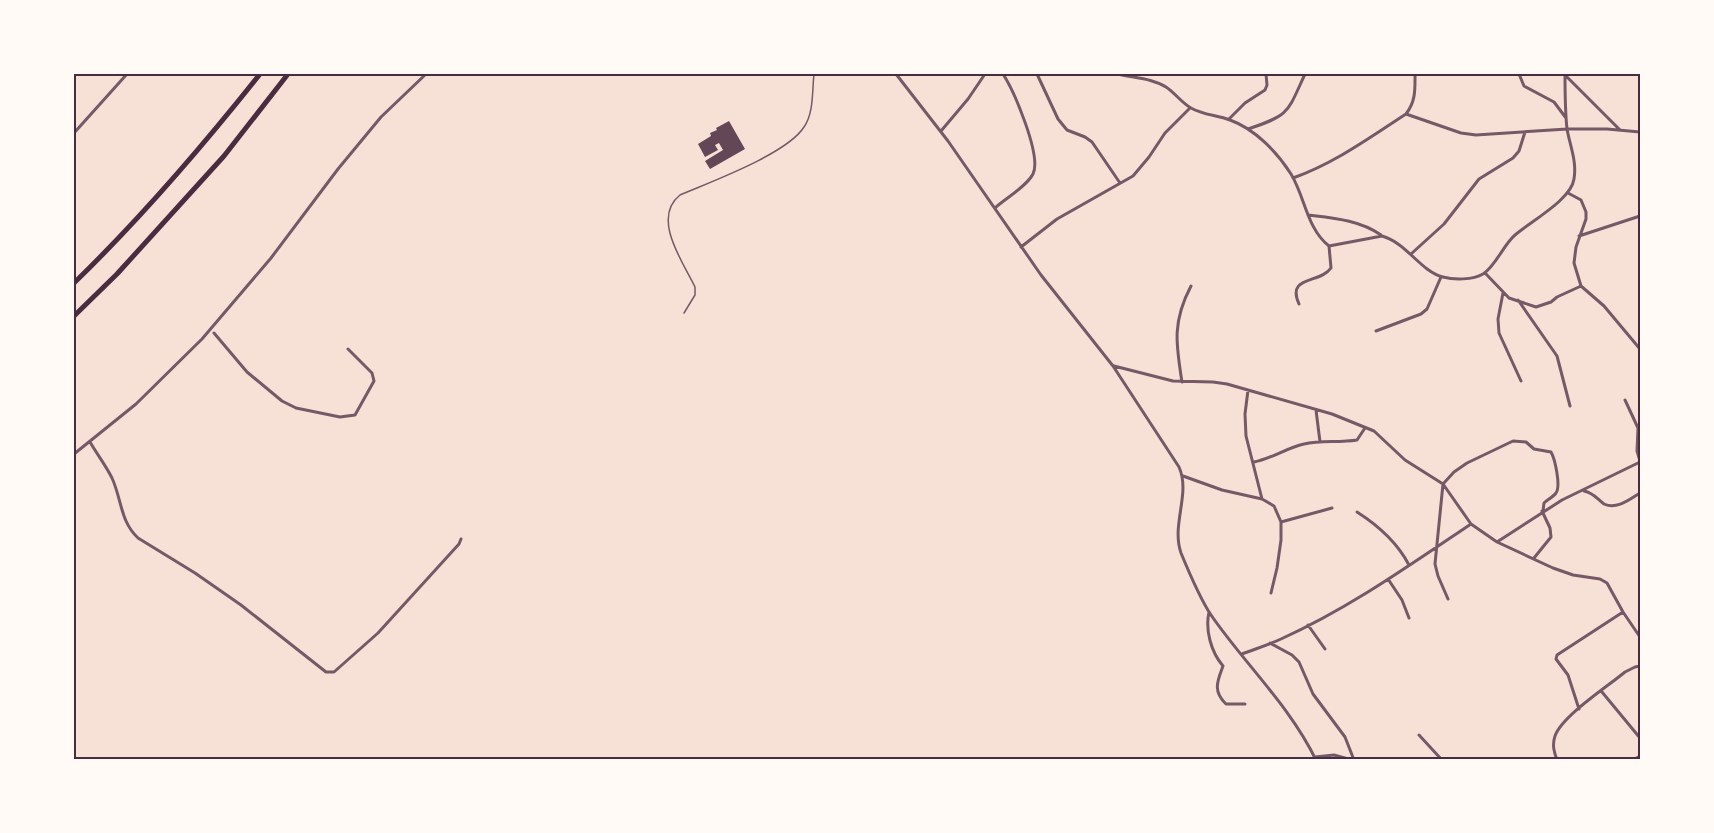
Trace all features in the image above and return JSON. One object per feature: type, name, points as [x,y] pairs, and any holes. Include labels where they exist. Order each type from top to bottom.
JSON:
[{"type":"highway","points":[[74,283],[104,254],[209,137],[260,74]]},
{"type":"highway","points":[[74,316],[117,274],[224,156],[288,74]]},
{"type":"street","points":[[74,133],[127,74]]},
{"type":"street","points":[[74,454],[136,404],[202,339],[271,258],[338,169],[381,117],[426,74]]},
{"type":"street","points":[[896,74],[995,208],[1041,275],[1113,366],[1161,438],[1183,476],[1177,526],[1178,540],[1181,552],[1209,612],[1288,714],[1315,758],[1334,755],[1353,759]]},
{"type":"street","points":[[940,132],[968,99],[985,74]]},
{"type":"street","points":[[995,208],[1027,181],[1035,165],[1033,146],[1003,74]]},
{"type":"street","points":[[1037,74],[1058,119],[1067,130],[1092,142],[1120,184]]},
{"type":"street","points":[[1118,74],[1158,83],[1190,108],[1207,115],[1229,119],[1247,129],[1272,149],[1293,178],[1308,215],[1317,232],[1329,246],[1331,268],[1326,274],[1301,283],[1296,294],[1299,304]]},
{"type":"street","points":[[1229,119],[1245,103],[1264,90],[1267,85],[1266,74]]},
{"type":"street","points":[[1247,129],[1283,115],[1289,108],[1305,74]]},
{"type":"street","points":[[1293,178],[1318,169],[1343,155],[1406,114],[1415,96],[1415,74]]},
{"type":"street","points":[[1519,74],[1524,86],[1554,102],[1566,118]]},
{"type":"street","points":[[1308,215],[1355,223],[1370,228],[1390,238],[1441,277],[1472,278],[1485,273],[1511,238],[1568,193],[1574,181],[1575,167],[1566,118],[1565,74]]},
{"type":"street","points":[[1565,74],[1620,130]]},
{"type":"street","points":[[1022,247],[1057,219],[1133,176],[1165,133],[1190,108]]},
{"type":"street","points":[[1406,114],[1461,133],[1476,135],[1568,129],[1641,132]]},
{"type":"street","points":[[1411,254],[1444,224],[1479,179],[1513,158],[1519,151],[1525,132]]},
{"type":"street","points":[[1568,193],[1581,200],[1586,212],[1574,263],[1581,286],[1604,306],[1641,349]]},
{"type":"street","points":[[1579,236],[1641,216]]},
{"type":"street","points":[[1329,246],[1382,236]]},
{"type":"street","points":[[1485,273],[1503,293],[1536,307],[1551,302],[1581,286]]},
{"type":"street","points":[[1376,331],[1421,314],[1426,309],[1441,277]]},
{"type":"street","points":[[1182,382],[1177,357],[1178,323],[1181,305],[1191,286]]},
{"type":"street","points":[[1503,293],[1498,319],[1499,333],[1521,381]]},
{"type":"street","points":[[1518,300],[1557,356],[1570,406]]},
{"type":"street","points":[[214,333],[247,372],[282,401],[296,408],[340,417],[355,415],[374,381],[372,373],[348,350]]},
{"type":"street","points":[[1113,366],[1182,382],[1213,382],[1248,390],[1316,410],[1365,428],[1383,439],[1405,460],[1443,484],[1470,524],[1497,542],[1553,568],[1607,583],[1623,612],[1641,637]]},
{"type":"street","points":[[1248,390],[1245,414],[1246,436],[1262,499]]},
{"type":"street","points":[[1497,542],[1543,511],[1641,462],[1637,451],[1638,428],[1624,400]]},
{"type":"street","points":[[1316,410],[1320,442]]},
{"type":"street","points":[[1254,462],[1266,460],[1292,447],[1320,442],[1357,440],[1365,428]]},
{"type":"street","points":[[1448,599],[1436,570],[1443,484],[1467,463],[1513,441],[1526,442],[1534,449],[1551,452],[1555,464],[1557,492],[1544,503],[1543,511],[1551,537],[1534,558]]},
{"type":"street","points":[[90,442],[116,487],[122,517],[130,531],[241,605],[326,672],[334,672],[378,633],[459,544],[461,539]]},
{"type":"street","points":[[1183,476],[1222,490],[1262,499],[1274,506],[1281,522],[1281,551],[1271,593]]},
{"type":"street","points":[[1582,491],[1589,492],[1604,504],[1613,506],[1624,503],[1641,493]]},
{"type":"street","points":[[1281,522],[1332,508]]},
{"type":"street","points":[[1358,512],[1373,522],[1401,549],[1409,565]]},
{"type":"street","points":[[1242,654],[1308,625],[1388,579],[1470,524]]},
{"type":"street","points":[[1388,579],[1402,600],[1408,618]]},
{"type":"street","points":[[1209,612],[1210,644],[1215,656],[1223,666],[1216,684],[1217,688],[1226,704],[1245,704]]},
{"type":"street","points":[[1579,709],[1568,675],[1556,659],[1557,656],[1623,612]]},
{"type":"street","points":[[1308,625],[1325,649]]},
{"type":"street","points":[[1270,643],[1292,655],[1299,662],[1314,694],[1345,737],[1353,759]]},
{"type":"street","points":[[1557,759],[1553,748],[1554,737],[1561,724],[1624,672],[1641,666]]},
{"type":"street","points":[[1602,692],[1641,738]]},
{"type":"street","points":[[1419,735],[1442,759]]},
{"type":"street","points":[[1633,759],[1641,756]]},
{"type":"lane","points":[[684,313],[695,295],[695,287],[670,234],[668,211],[672,201],[680,195],[744,168],[791,141],[804,129],[809,117],[814,74]]},
{"type":"building","points":[[729,121],[745,149],[710,169],[705,161],[723,150],[719,143],[715,145],[718,150],[705,157],[698,144],[711,136],[710,133],[717,130],[716,128]]}]
